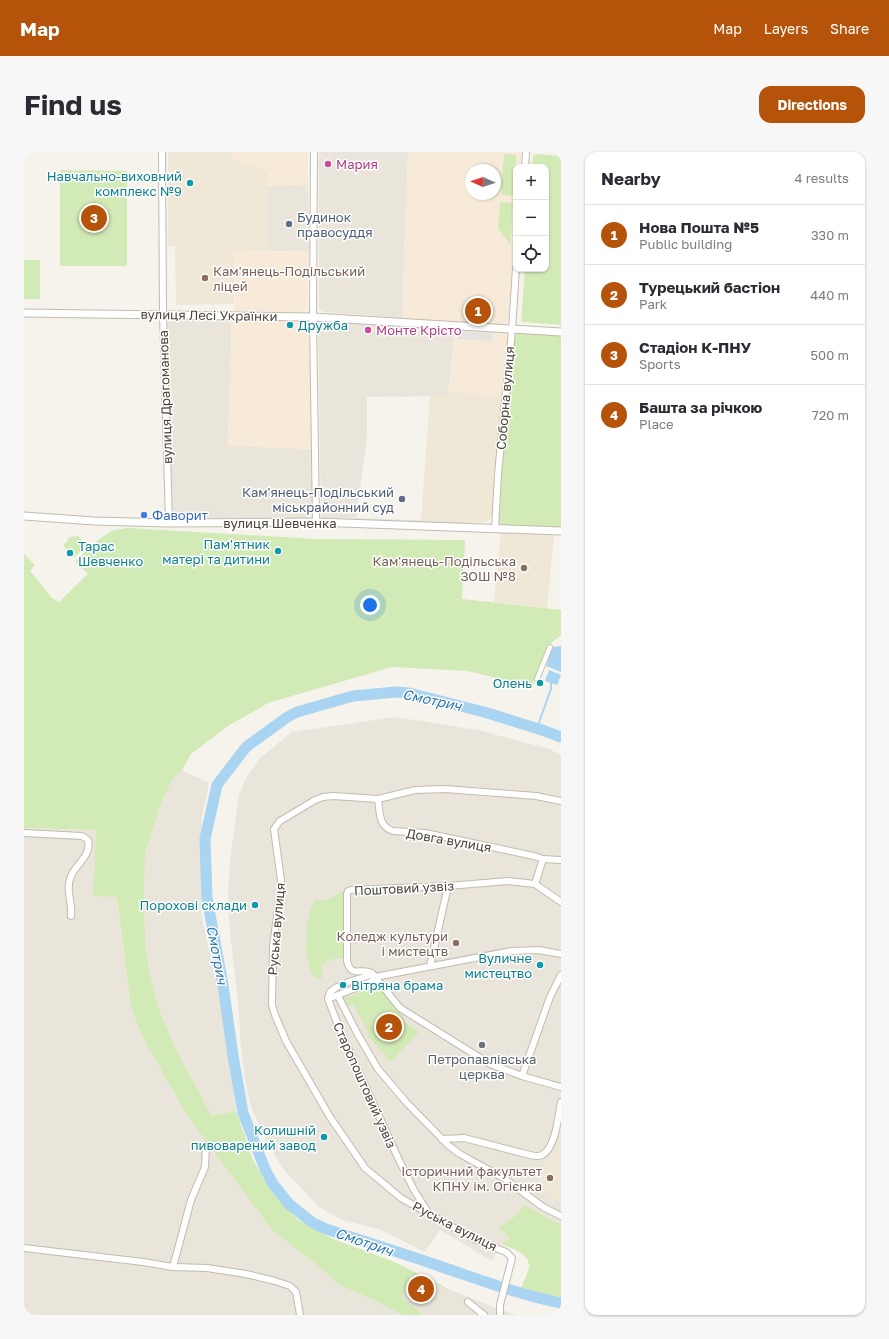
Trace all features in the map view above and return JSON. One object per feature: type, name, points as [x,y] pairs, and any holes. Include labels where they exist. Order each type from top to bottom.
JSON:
[{"type":"street","name":"вулиця Драгоманова","points":[[162,152],[163,314],[170,523]]},
{"type":"street","points":[[314,152],[313,317],[316,522]]},
{"type":"street","points":[[525,164],[526,152]]},
{"type":"street","name":"Соборна вулиця","points":[[495,529],[498,474],[512,330],[516,272]]},
{"type":"street","name":"вулиця Лесі Українки","points":[[24,313],[313,317],[561,332]]},
{"type":"street","name":"вулиця Шевченка","points":[[24,516],[170,523],[316,522],[561,532]]},
{"type":"street","points":[[537,679],[550,647]]},
{"type":"street","name":"Руська вулиця","points":[[500,1315],[500,1305],[512,1258],[506,1252],[476,1240],[401,1198],[365,1168],[315,1094],[286,1041],[272,1005],[273,946],[281,888],[274,829],[280,821],[315,800],[333,796],[378,799],[415,790],[445,788],[536,796],[561,801]]},
{"type":"street","name":"Довга вулиця","points":[[378,799],[382,824],[393,831],[425,833],[543,859],[561,860]]},
{"type":"street","points":[[24,832],[82,836],[88,840],[86,855],[74,870],[69,882],[68,894],[72,910],[71,916]]},
{"type":"street","points":[[535,884],[543,859]]},
{"type":"street","name":"Поштовий узвіз","points":[[375,977],[370,972],[355,972],[349,968],[347,956],[348,891],[448,886],[508,881],[535,884],[561,902]]},
{"type":"street","points":[[430,966],[448,886]]},
{"type":"street","points":[[348,982],[371,975],[375,977],[511,951],[538,950],[561,954]]},
{"type":"street","points":[[522,1076],[550,997],[561,975]]},
{"type":"street","points":[[328,999],[373,981],[375,977]]},
{"type":"street","points":[[375,977],[400,1008],[490,1064],[522,1076],[561,1087]]},
{"type":"street","points":[[328,999],[330,992],[337,987]]},
{"type":"street","points":[[338,996],[378,1069],[397,1092],[442,1139],[454,1150],[505,1179],[543,1207],[561,1216]]},
{"type":"street","name":"Старопоштовий узвіз","points":[[328,999],[340,1033],[399,1160],[414,1190],[428,1212]]},
{"type":"street","points":[[442,1139],[464,1138],[530,1155],[542,1155],[553,1142],[561,1102]]},
{"type":"street","points":[[173,1267],[191,1200],[205,1167],[206,1145]]},
{"type":"street","points":[[24,1248],[173,1267],[207,1268],[230,1271],[286,1284],[296,1292],[300,1315]]},
{"type":"street","points":[[468,1302],[484,1315]]},
{"type":"shaded area","points":[[168,152],[232,152],[232,160],[267,171],[268,251],[234,252],[234,304],[176,305],[175,246],[168,246]]},
{"type":"shaded area","points":[[232,152],[308,152],[308,185],[267,186],[267,171],[231,160]]},
{"type":"shaded area","points":[[319,152],[408,152],[402,318],[323,312],[319,309]]},
{"type":"shaded area","points":[[408,152],[522,152],[521,164],[513,164],[513,264],[508,320],[506,324],[502,325],[402,318]]},
{"type":"shaded area","points":[[308,185],[309,251],[268,251],[267,186]]},
{"type":"shaded area","points":[[309,251],[307,308],[304,312],[235,311],[234,252]]},
{"type":"shaded area","points":[[232,318],[228,445],[312,449],[312,513],[307,518],[176,518],[172,514],[166,325],[169,319]]},
{"type":"shaded area","points":[[232,318],[307,319],[310,322],[312,449],[228,446]]},
{"type":"shaded area","points":[[318,321],[455,327],[448,396],[367,397],[367,438],[356,518],[321,518]]},
{"type":"shaded area","points":[[455,327],[503,331],[506,334],[508,340],[502,396],[449,392]]},
{"type":"shaded area","points":[[458,331],[493,333],[492,341],[458,339]]},
{"type":"shaded area","points":[[449,392],[502,396],[492,515],[490,520],[484,523],[421,521],[430,396],[448,396]]},
{"type":"shaded area","points":[[356,518],[467,522],[468,528],[356,524]]},
{"type":"shaded area","name":"Кам'янець-Подільська ЗОШ №8","points":[[501,532],[554,535],[547,608],[494,602]]},
{"type":"shaded area","points":[[395,717],[478,730],[550,749],[561,756],[561,1225],[524,1205],[513,1218],[498,1228],[510,1238],[501,1244],[492,1261],[440,1230],[425,1252],[379,1229],[341,1220],[319,1207],[284,1170],[267,1142],[251,1107],[245,1079],[230,932],[228,896],[230,860],[239,795],[246,778],[261,757],[292,732]]},
{"type":"shaded area","points":[[182,770],[209,783],[202,817],[201,915],[219,989],[236,1111],[211,1117],[174,1045],[161,1014],[151,980],[146,953],[144,908],[145,853],[161,804],[171,782]]},
{"type":"shaded area","points":[[24,828],[96,830],[94,896],[117,896],[131,1008],[143,1038],[186,1114],[272,1230],[323,1269],[339,1285],[376,1301],[402,1315],[24,1315]]},
{"type":"shaded area","name":"Історичний факультет КПНУ ім. Огієнка","points":[[561,1141],[561,1201],[553,1198],[539,1186],[540,1171],[559,1146]]},
{"type":"shaded area","points":[[411,1275],[516,1315],[424,1315],[402,1298]]},
{"type":"green space","points":[[504,154],[516,155],[515,164],[513,164],[513,196],[501,195]]},
{"type":"green space","points":[[537,154],[561,156],[561,325],[521,322],[525,272],[549,272],[549,164],[532,164],[533,156]]},
{"type":"green space","points":[[60,170],[127,171],[127,266],[60,266]]},
{"type":"green space","points":[[500,202],[513,203],[510,245],[498,228]]},
{"type":"green space","points":[[24,260],[40,260],[40,299],[24,299]]},
{"type":"green space","points":[[512,330],[561,332],[561,531],[495,529]]},
{"type":"green space","points":[[128,528],[316,539],[465,540],[462,599],[561,610],[561,635],[549,645],[532,687],[468,671],[392,667],[268,703],[228,726],[191,754],[182,770],[171,782],[161,804],[145,853],[144,908],[146,953],[151,980],[161,1014],[174,1045],[211,1116],[236,1111],[253,1160],[272,1192],[298,1220],[333,1239],[392,1261],[453,1291],[411,1275],[402,1298],[424,1315],[402,1315],[376,1301],[339,1285],[322,1269],[272,1230],[186,1114],[143,1038],[131,1008],[117,897],[93,896],[96,830],[24,828],[24,554],[35,565],[30,571],[52,598],[59,602],[88,574],[75,561],[99,539],[113,530]]},
{"type":"green space","points":[[78,536],[86,544],[85,547],[74,557],[63,546],[70,537]]},
{"type":"green space","points":[[346,889],[345,958],[332,959],[322,965],[322,978],[317,979],[311,973],[306,952],[307,924],[310,911],[316,899],[328,899],[336,896]]},
{"type":"green space","points":[[378,984],[385,986],[405,1022],[419,1032],[390,1062],[367,1035],[369,1033],[353,1004],[347,1007],[344,999]]},
{"type":"green space","points":[[524,1205],[561,1225],[561,1297],[545,1297],[520,1291],[529,1267],[528,1262],[523,1255],[515,1249],[501,1244],[510,1238],[498,1228],[513,1218]]},
{"type":"water","points":[[561,646],[561,672],[546,666],[553,647]]},
{"type":"water","points":[[549,670],[561,675],[557,685],[545,681]]},
{"type":"waterway","points":[[537,728],[551,689],[551,683]]},
{"type":"waterway","name":"Смотрич","points":[[561,737],[484,712],[409,693],[396,692],[353,696],[297,712],[286,718],[246,747],[217,785],[205,839],[207,898],[223,985],[243,1113],[265,1169],[273,1184],[289,1204],[313,1223],[326,1229],[502,1287],[561,1303]]},
{"type":"tunnel","points":[[337,987],[348,982]]},
{"type":"place","name":"Мария","points":[[328,164]]},
{"type":"place","name":"Навчально-виховний комплекс №9","points":[[190,183]]},
{"type":"place","name":"Стадіон К-ПНУ","points":[[94,218]]},
{"type":"place","name":"Будинок правосуддя","points":[[289,224]]},
{"type":"place","name":"Кам'янець-Подільський ліцей","points":[[205,278]]},
{"type":"place","name":"Нова Пошта №5","points":[[478,311]]},
{"type":"place","name":"Дружба","points":[[290,325]]},
{"type":"place","name":"Монте Крісто","points":[[368,330]]},
{"type":"place","name":"Кам'янець-Подільський міськрайонний суд","points":[[402,499]]},
{"type":"place","name":"Фаворит","points":[[144,515]]},
{"type":"place","name":"Пам'ятник матері та дитини","points":[[278,551]]},
{"type":"place","name":"Тарас Шевченко","points":[[70,553]]},
{"type":"place","name":"Кам'янець-Подільська ЗОШ №8","points":[[524,568]]},
{"type":"place","name":"Олень","points":[[540,683]]},
{"type":"place","name":"Порохові склади","points":[[255,905]]},
{"type":"place","name":"Коледж культури і мистецтв","points":[[456,943]]},
{"type":"place","name":"Вуличне мистецтво","points":[[540,965]]},
{"type":"place","name":"Вітряна брама","points":[[343,985]]},
{"type":"place","name":"Турецький бастіон","points":[[389,1027]]},
{"type":"place","name":"Петропавлівська церква","points":[[482,1045]]},
{"type":"place","name":"Колишній пивоварений завод","points":[[324,1137]]},
{"type":"place","name":"Історичний факультет КПНУ ім. Огієнка","points":[[550,1178]]},
{"type":"place","name":"Башта за річкою","points":[[421,1289]]}]
